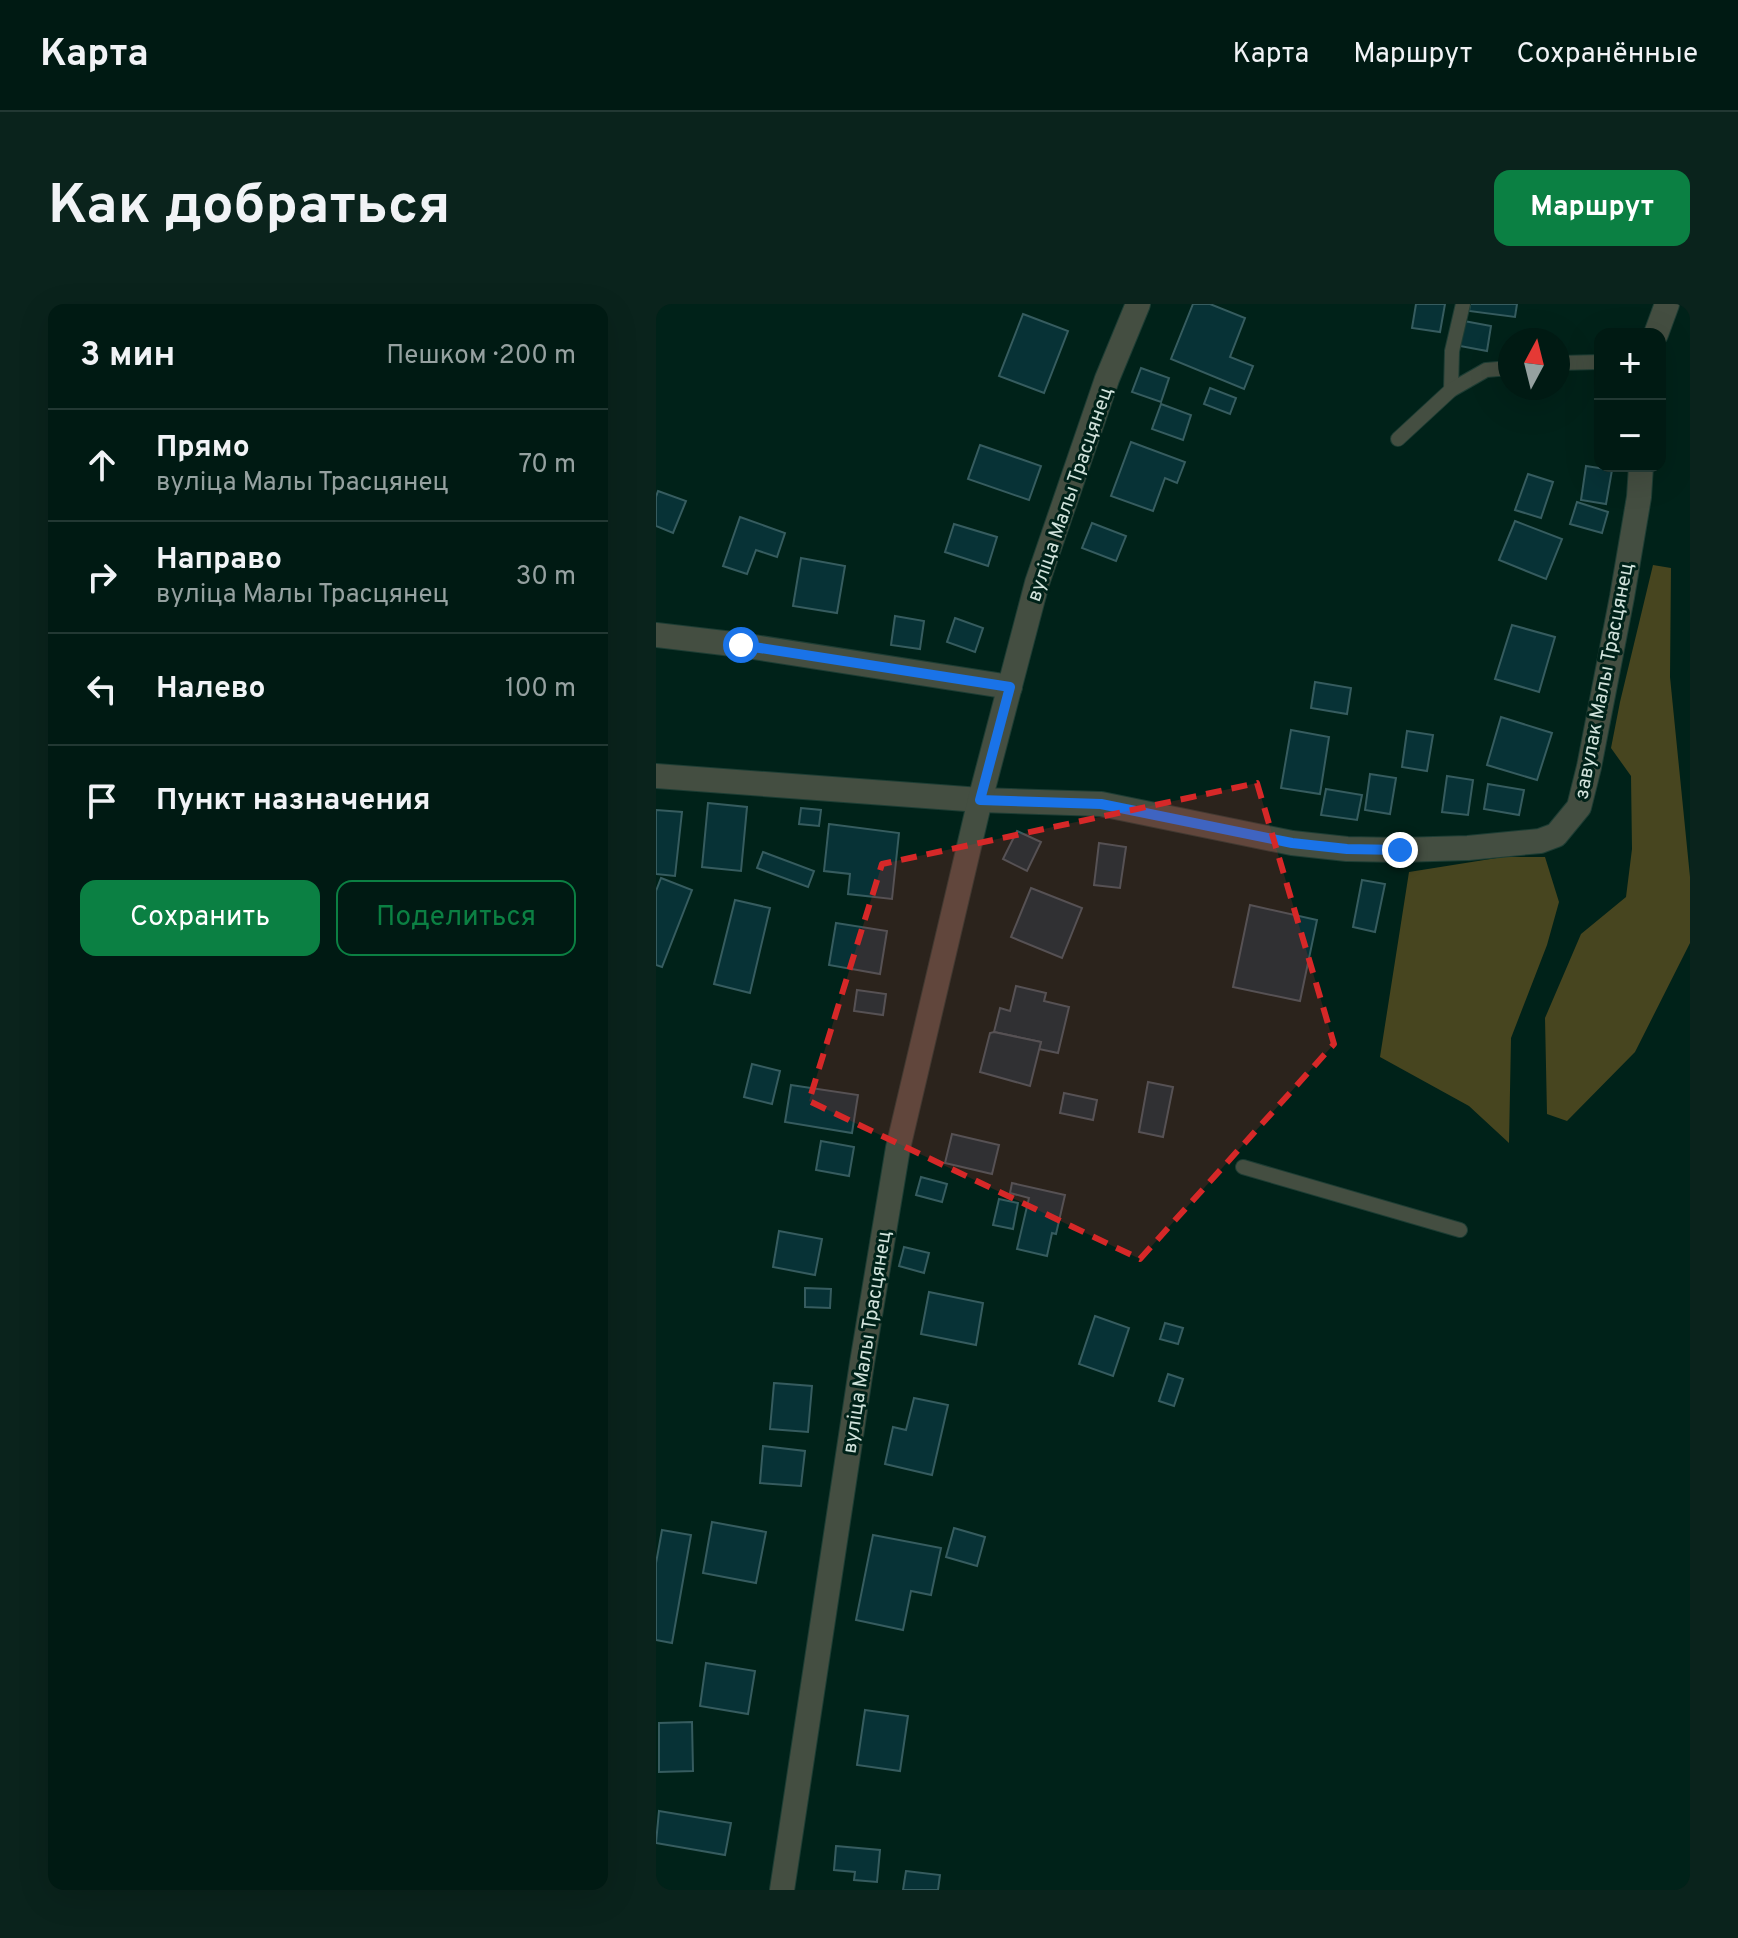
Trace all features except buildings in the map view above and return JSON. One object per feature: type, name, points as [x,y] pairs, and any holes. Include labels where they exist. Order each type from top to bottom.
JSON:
[{"type":"street","name":"вуліца Малы Трасцянец","points":[[782,1890],[898,1148],[980,800],[1037,583],[1107,379],[1138,304]]},
{"type":"street","points":[[1658,328],[1667,304]]},
{"type":"street","name":"завулак Малы Трасцянец","points":[[980,800],[1101,804],[1292,843],[1347,849],[1468,848],[1540,841],[1556,835],[1579,807],[1589,767],[1622,597],[1641,472]]},
{"type":"street","points":[[656,635],[741,645],[1010,687]]},
{"type":"street","points":[[656,776],[980,800]]},
{"type":"lane","points":[[1451,390],[1452,351],[1463,304]]},
{"type":"lane","points":[[1570,363],[1594,362]]},
{"type":"lane","points":[[1398,439],[1451,390],[1486,370],[1498,369]]},
{"type":"lane","points":[[1243,1167],[1460,1230]]},
{"type":"highlighted area","points":[[1257,783],[1334,1044],[1140,1259],[809,1101],[882,864]]},
{"type":"shaded area","points":[[1653,565],[1671,568],[1670,677],[1690,877],[1690,943],[1635,1052],[1567,1121],[1547,1114],[1545,1018],[1581,934],[1626,897],[1632,849],[1631,776],[1611,748]]},
{"type":"shaded area","points":[[1503,857],[1545,857],[1559,902],[1547,945],[1511,1038],[1509,1143],[1469,1106],[1380,1057],[1409,872]]},
{"type":"route","points":[[741,645],[1010,687],[980,800],[1101,804],[1292,843],[1347,849],[1400,850]]}]
